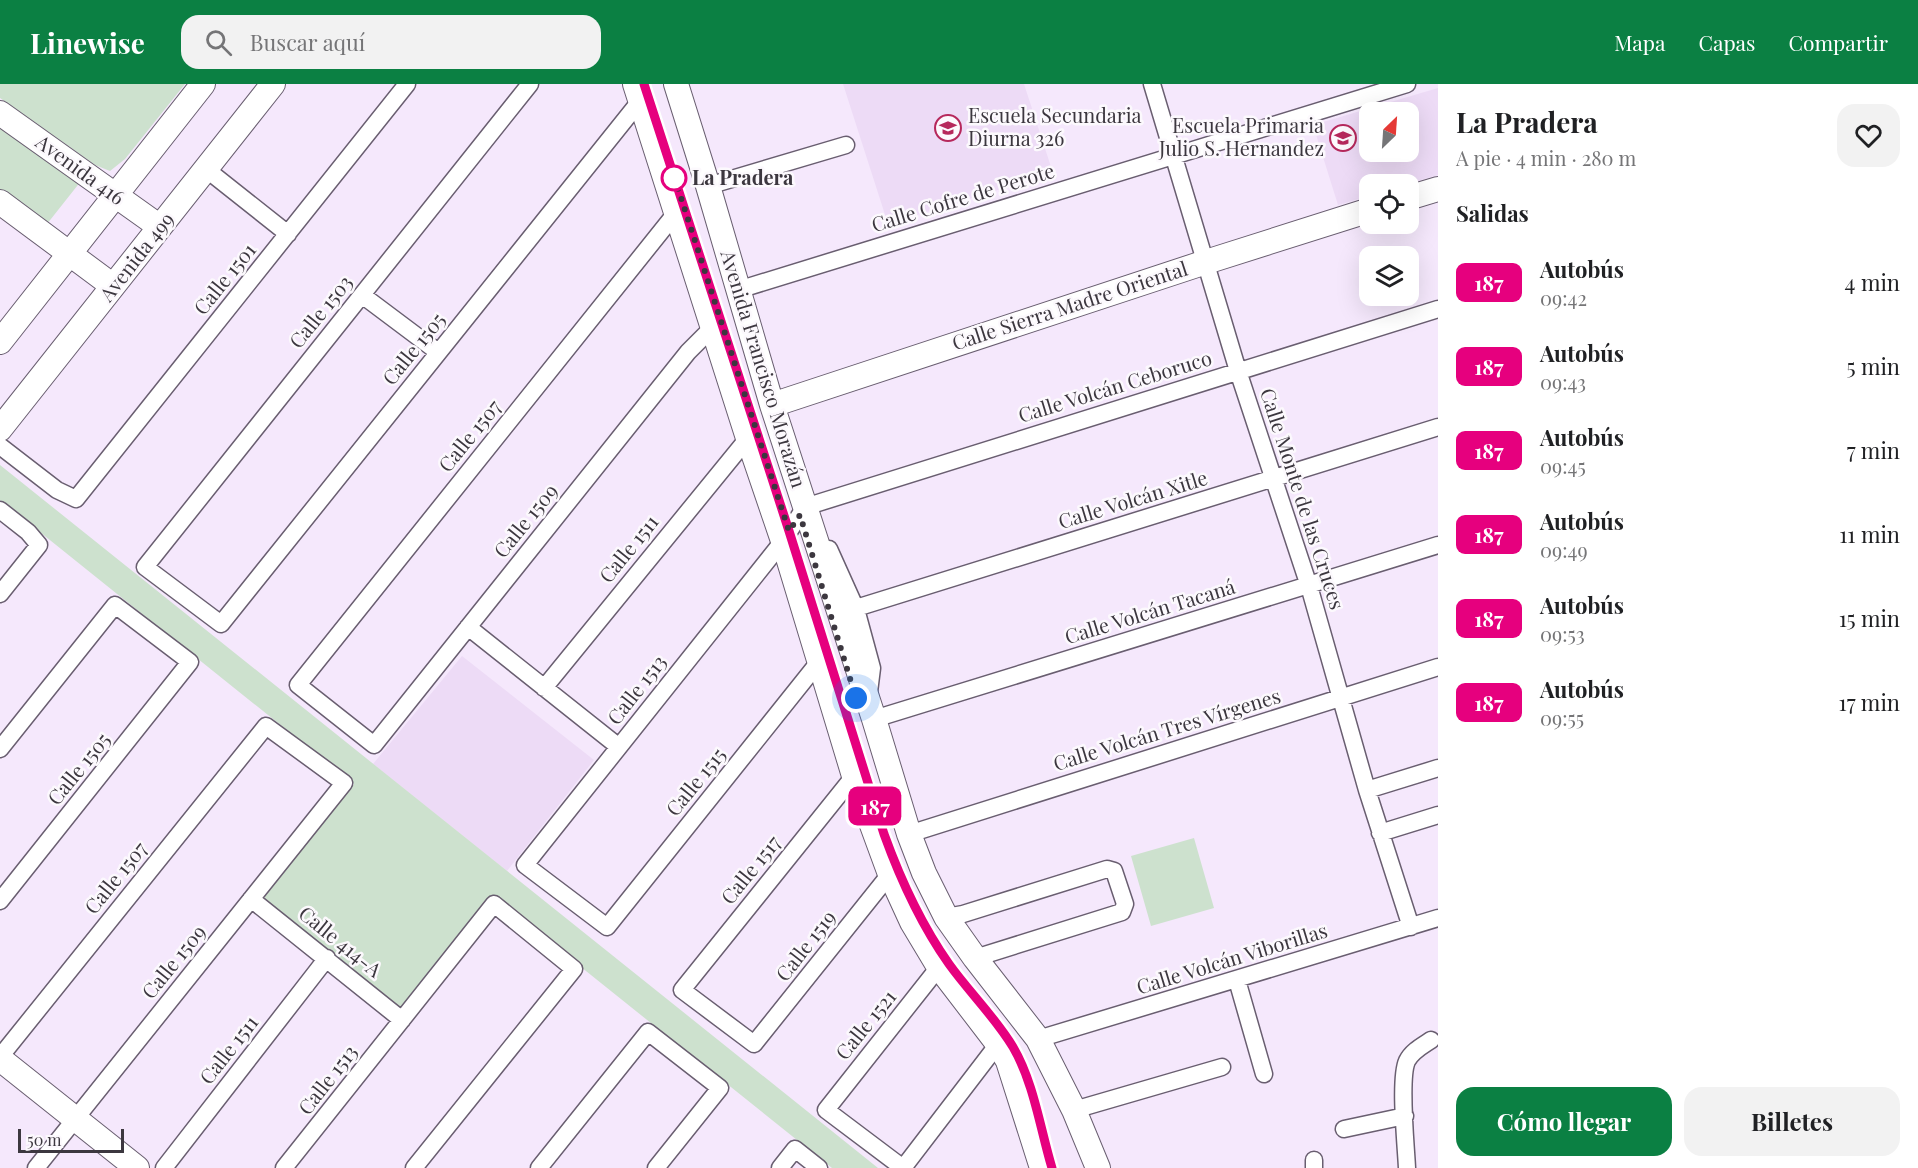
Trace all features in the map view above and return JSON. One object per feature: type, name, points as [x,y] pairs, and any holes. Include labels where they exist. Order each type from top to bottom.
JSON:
[{"type":"street","points":[[0,342],[203,84]]},
{"type":"street","name":"Avenida 499","points":[[0,429],[273,84]]},
{"type":"street","name":"Calle 1501","points":[[0,446],[57,490],[76,500],[407,84]]},
{"type":"street","name":"Calle 1503","points":[[221,624],[145,567],[530,84]]},
{"type":"street","name":"Avenida Francisco Morazán","points":[[676,84],[708,186],[802,511],[848,611],[871,710],[909,834],[942,922],[975,958],[1039,1051],[1074,1110],[1098,1168]]},
{"type":"street","name":"Calle Monte de las Cruces","points":[[1152,84],[1238,370],[1309,586],[1367,790],[1411,927]]},
{"type":"street","name":"Calle Cofre de Perote","points":[[738,290],[1407,84]]},
{"type":"street","name":"Avenida Francisco Morazán","points":[[639,90],[675,214],[720,334],[748,438],[786,536],[818,663],[854,776],[901,871],[912,922],[1005,1045],[1008,1061],[1042,1163]]},
{"type":"street","name":"Calle 1505","points":[[221,624],[438,352],[639,90]]},
{"type":"street","name":"Avenida 416","points":[[0,112],[160,227]]},
{"type":"street","points":[[0,131],[24,129]]},
{"type":"street","points":[[708,186],[846,145]]},
{"type":"street","points":[[206,170],[288,234]]},
{"type":"street","points":[[1419,195],[1438,189]]},
{"type":"street","points":[[0,202],[113,286]]},
{"type":"street","name":"Calle Sierra Madre Oriental","points":[[771,405],[1206,261],[1359,213]]},
{"type":"street","name":"Calle 1507","points":[[374,745],[298,685],[675,214]]},
{"type":"street","points":[[362,295],[438,352]]},
{"type":"street","name":"Calle Volcán Ceboruco","points":[[802,511],[1238,370],[1438,309]]},
{"type":"street","name":"Calle 1509","points":[[374,745],[688,352],[720,334]]},
{"type":"street","name":"Calle Volcán Xitle","points":[[848,611],[1438,427]]},
{"type":"street","name":"Calle 1511","points":[[544,688],[748,438]]},
{"type":"street","points":[[0,510],[28,532],[39,545],[0,594]]},
{"type":"street","name":"Calle 1513","points":[[525,865],[786,536],[802,511]]},
{"type":"street","name":"Calle Volcán Tacaná","points":[[871,710],[1309,586],[1438,544]]},
{"type":"street","name":"Calle 1505","points":[[0,749],[115,605],[190,662],[0,901]]},
{"type":"street","points":[[468,627],[619,747]]},
{"type":"street","name":"Calle 1515","points":[[525,865],[607,927],[818,663]]},
{"type":"street","name":"Calle Volcán Tres Vírgenes","points":[[909,834],[1438,667]]},
{"type":"street","name":"Calle 1507","points":[[0,1058],[266,726]]},
{"type":"street","name":"Calle 1509","points":[[36,1168],[344,783],[266,726]]},
{"type":"street","points":[[1367,790],[1438,768]]},
{"type":"street","name":"Calle 1517","points":[[754,1044],[682,990],[854,776]]},
{"type":"street","points":[[1380,833],[1438,815]]},
{"type":"street","points":[[942,922],[1107,869],[1112,869],[1116,873],[1125,904],[1119,914],[975,958]]},
{"type":"street","name":"Calle 1519","points":[[754,1044],[901,871]]},
{"type":"street","name":"Calle 414-A","points":[[251,899],[402,1020]]},
{"type":"street","name":"Calle 1513","points":[[284,1168],[494,904],[574,969],[414,1168]]},
{"type":"street","name":"Calle Volcán Viborillas","points":[[1039,1051],[1237,980],[1438,918]]},
{"type":"street","name":"Calle 1511","points":[[164,1168],[327,958]]},
{"type":"street","name":"Calle 1521","points":[[903,1168],[826,1110],[948,970]]},
{"type":"street","points":[[1237,980],[1264,1074]]},
{"type":"street","points":[[539,1168],[648,1032],[720,1088],[656,1168]]},
{"type":"street","points":[[1407,1168],[1404,1088],[1406,1064],[1413,1053],[1431,1040]]},
{"type":"street","points":[[903,1168],[1005,1045]]},
{"type":"street","points":[[0,1058],[137,1168]]},
{"type":"street","points":[[1074,1110],[1222,1067]]},
{"type":"street","points":[[1344,1129],[1405,1116]]},
{"type":"street","points":[[780,1168],[795,1149],[819,1168]]},
{"type":"lane","points":[[670,84],[791,493],[802,511],[842,652]]},
{"type":"lane","points":[[639,90],[720,334]]},
{"type":"lane","points":[[771,475],[786,536],[817,619]]},
{"type":"lane","points":[[874,803],[906,891],[948,970]]},
{"type":"lane","points":[[891,808],[901,871]]},
{"type":"lane","points":[[915,876],[925,896]]},
{"type":"lane","points":[[1005,1045],[1024,1068],[1036,1113]]},
{"type":"lane","points":[[1039,1051],[1090,1168]]},
{"type":"shaded area","name":"Escuela Secundaria Diurna 326","points":[[843,84],[1024,84],[1053,173],[888,224]]},
{"type":"shaded area","name":"Escuela Primaria Julio S. Hernandez","points":[[1438,88],[1438,175],[1419,181],[1419,174],[1359,174],[1359,199],[1338,205],[1313,125],[1359,111],[1359,162],[1419,162],[1419,102],[1391,102]]},
{"type":"shaded area","points":[[462,656],[594,760],[507,871],[373,764]]},
{"type":"green space","points":[[0,84],[185,84],[125,159],[110,171],[95,165],[0,98]]},
{"type":"green space","points":[[0,124],[81,181],[47,224],[0,191]]},
{"type":"green space","points":[[0,465],[878,1168],[832,1168],[491,895],[400,1009],[263,899],[354,784],[0,500]]},
{"type":"green space","points":[[1194,838],[1214,908],[1151,926],[1131,856]]},
{"type":"bus line","name":"187","points":[[644,84],[901,881],[920,921],[949,964],[1012,1045],[1024,1068],[1052,1168]]},
{"type":"place","name":"Escuela Secundaria Diurna 326","points":[[948,128]]},
{"type":"place","name":"Escuela Primaria Julio S. Hernandez","points":[[1343,138]]},
{"type":"place","name":"La Pradera","points":[[674,178]]},
{"type":"route","points":[[674,178],[673,173],[789,531],[800,515],[856,698]]}]
